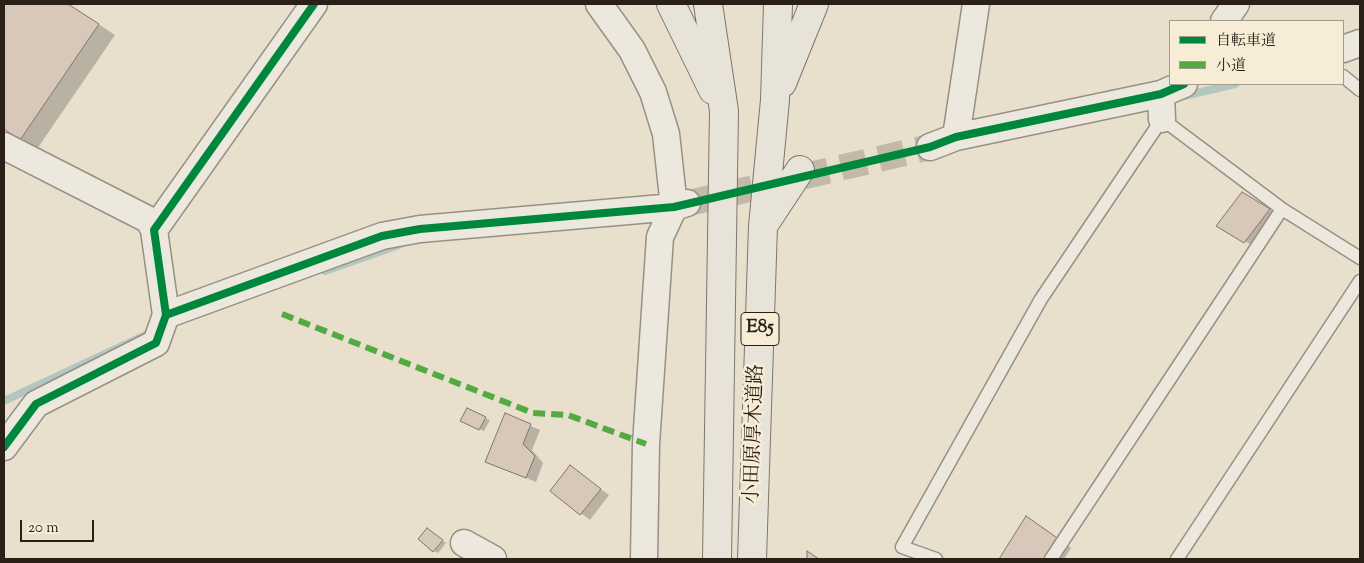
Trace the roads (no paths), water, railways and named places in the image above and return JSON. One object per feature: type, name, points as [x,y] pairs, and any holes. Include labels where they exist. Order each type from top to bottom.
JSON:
[{"type":"highway","name":"小田原厚木道路","points":[[671,4],[724,111]]},
{"type":"highway","name":"小田原厚木道路","points":[[708,4],[724,111],[718,559]]},
{"type":"highway","name":"小田原厚木道路","points":[[752,559],[763,226],[775,100],[778,4]]},
{"type":"highway","name":"小田原厚木道路","points":[[775,100],[814,4]]},
{"type":"highway","points":[[763,226],[800,170]]},
{"type":"highway","points":[[761,313],[765,559]]},
{"type":"street","points":[[154,230],[314,4]]},
{"type":"street","points":[[599,4],[632,50],[653,92],[666,134],[681,205],[660,237],[646,444],[644,559]]},
{"type":"street","points":[[956,137],[976,4]]},
{"type":"street","points":[[1225,20],[1236,4]]},
{"type":"street","points":[[1344,49],[1360,43]]},
{"type":"street","points":[[930,147],[956,137],[1177,86]]},
{"type":"street","points":[[1162,119],[1177,86]]},
{"type":"street","points":[[4,146],[149,220],[154,230],[166,315],[156,343],[36,404],[4,447]]},
{"type":"street","points":[[166,315],[382,236],[420,229],[681,205]]},
{"type":"street","points":[[464,543],[493,559]]},
{"type":"lane","points":[[1344,77],[1360,90]]},
{"type":"lane","points":[[936,559],[902,547],[1041,299],[1162,119],[1282,209],[1360,258]]},
{"type":"lane","points":[[1051,559],[1282,209]]},
{"type":"lane","points":[[1177,559],[1360,281]]},
{"type":"waterway","points":[[1184,96],[1231,85]]},
{"type":"waterway","points":[[325,271],[399,245]]},
{"type":"waterway","points":[[4,401],[154,331]]},
{"type":"tunnel","points":[[689,203],[930,147]]}]
